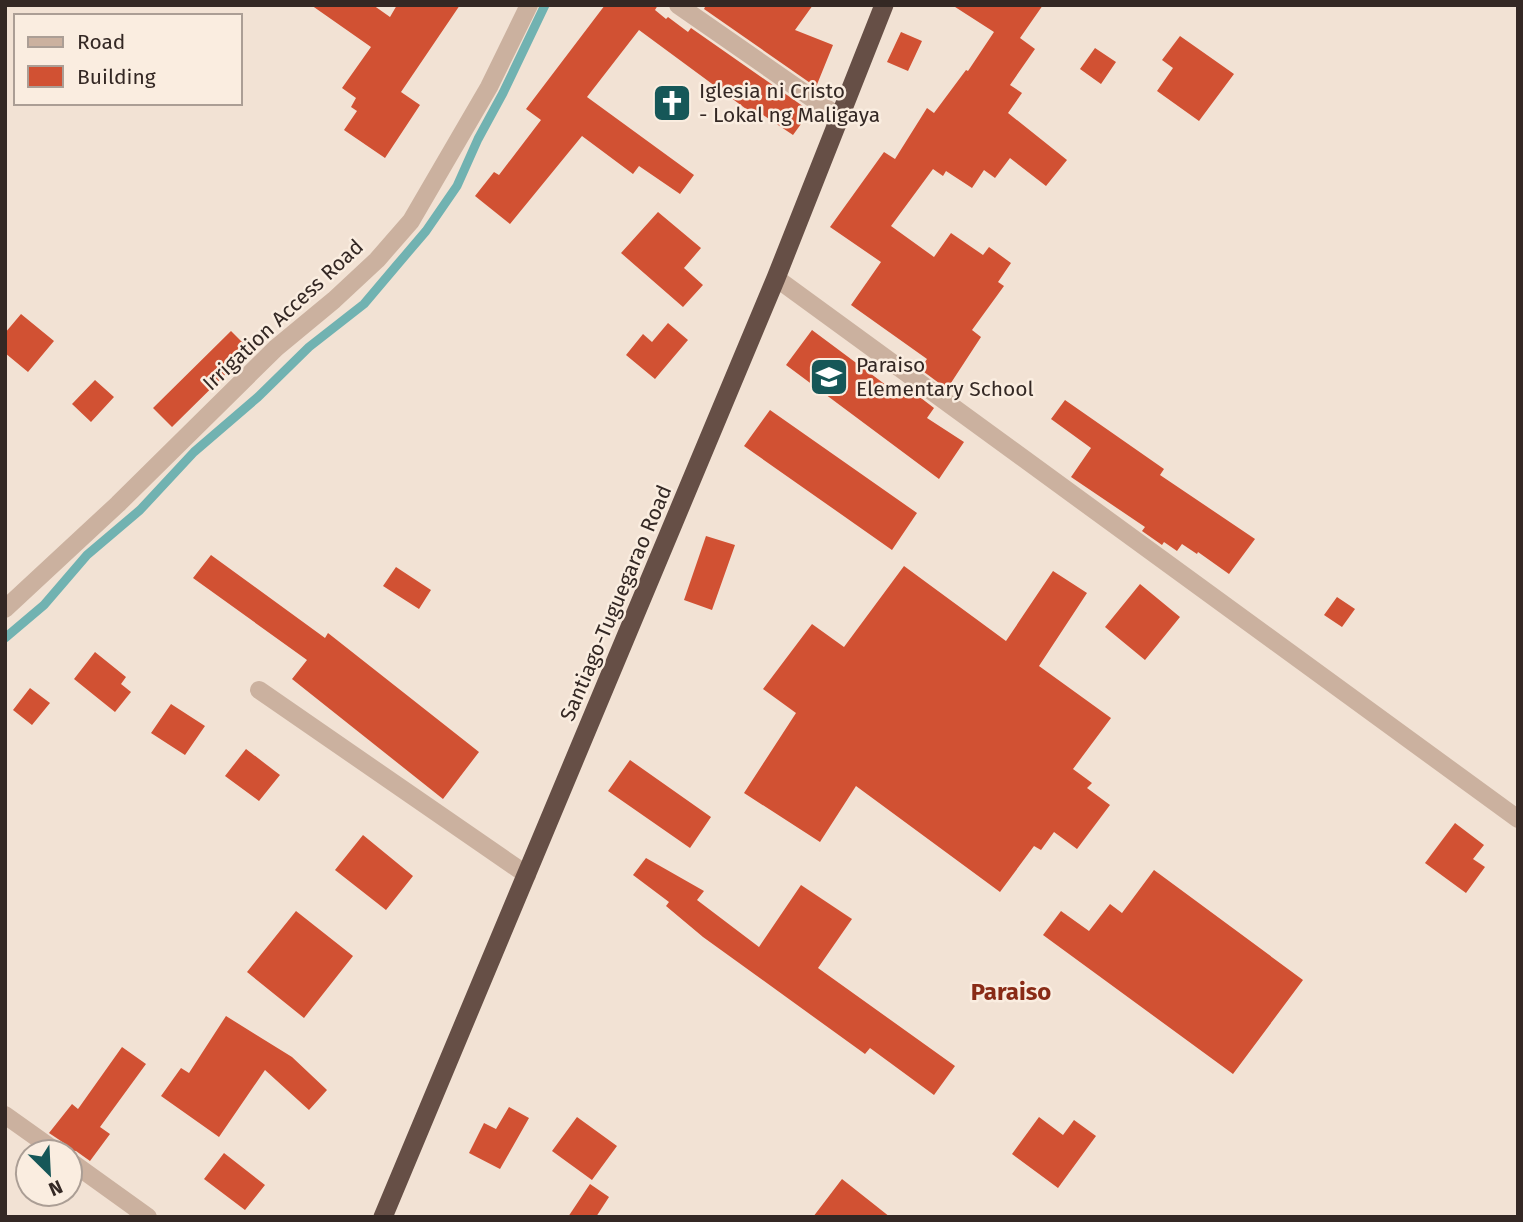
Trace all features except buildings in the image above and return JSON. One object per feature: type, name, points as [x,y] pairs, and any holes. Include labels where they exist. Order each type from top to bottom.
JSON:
[{"type":"highway","name":"Santiago-Tuguegarao Road","points":[[383,1217],[776,278],[884,5]]},
{"type":"street","name":"Irrigation Access Road","points":[[5,609],[118,504],[276,348],[377,260],[411,221],[489,88],[529,5]]},
{"type":"street","points":[[678,5],[839,117]]},
{"type":"street","points":[[776,278],[1518,818]]},
{"type":"street","points":[[260,690],[527,875]]},
{"type":"street","points":[[5,1115],[37,1138]]},
{"type":"street","points":[[84,1171],[148,1217]]},
{"type":"waterway","points":[[5,638],[44,605],[87,555],[140,510],[194,452],[258,397],[309,347],[364,304],[426,231],[457,186],[545,5]]},
{"type":"place","name":"Iglesia ni Cristo - Lokal ng Maligaya","points":[[672,103]]},
{"type":"place","name":"Paraiso Elementary School","points":[[829,377]]},
{"type":"district","name":"Paraiso","points":[[1011,992]]}]
